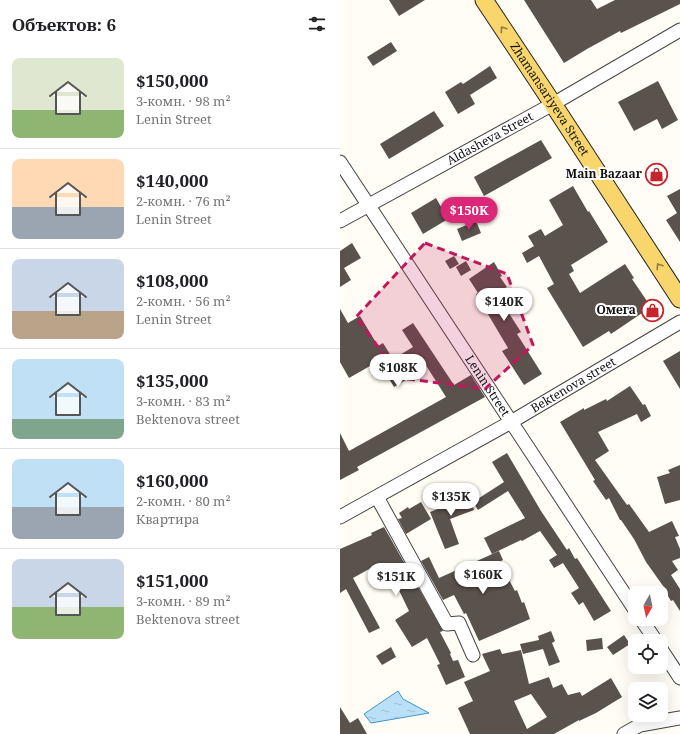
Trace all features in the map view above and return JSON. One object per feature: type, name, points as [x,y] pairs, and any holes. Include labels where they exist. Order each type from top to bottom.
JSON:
[{"type":"main road","name":"Zhamansariyeva Street","points":[[484,0],[680,299]]},
{"type":"street","name":"Aldasheva Street","points":[[340,220],[553,104],[680,30]]},
{"type":"street","name":"Lenin Street","points":[[340,162],[628,599]]},
{"type":"street","name":"Bektenova street","points":[[340,517],[511,422],[680,322]]},
{"type":"street","points":[[377,496],[447,624],[459,623],[473,655]]},
{"type":"street","points":[[668,660],[680,678]]},
{"type":"street","points":[[624,734],[640,725],[680,718]]},
{"type":"highlighted area","points":[[425,243],[507,274],[533,345],[485,389],[401,378],[356,317]]},
{"type":"water","points":[[398,691],[403,699],[429,713],[371,723],[364,714]]},
{"type":"building","points":[[389,0],[425,0],[399,16]]},
{"type":"building","points":[[524,0],[591,0],[597,9],[615,0],[680,0],[680,4],[621,33],[620,31],[564,63]]},
{"type":"building","points":[[391,42],[397,51],[373,66],[367,57]]},
{"type":"building","points":[[490,66],[497,78],[470,95],[475,104],[458,114],[445,92],[461,82],[463,84]]},
{"type":"building","points":[[658,81],[678,120],[662,129],[657,119],[634,131],[618,102]]},
{"type":"building","points":[[434,111],[444,126],[389,159],[380,144]]},
{"type":"building","points":[[541,140],[552,158],[484,196],[474,177]]},
{"type":"building","points":[[573,186],[608,242],[571,265],[574,271],[569,274],[580,293],[625,264],[634,278],[632,279],[651,307],[611,334],[609,331],[583,347],[547,288],[554,284],[539,256],[527,263],[522,253],[534,246],[528,236],[541,229],[545,236],[563,225],[549,200]]},
{"type":"building","points":[[680,189],[680,242],[666,220],[677,213],[667,196]]},
{"type":"building","points":[[436,198],[448,219],[423,234],[411,213]]},
{"type":"building","points":[[476,221],[481,233],[462,241],[457,229]]},
{"type":"building","points":[[352,243],[361,258],[344,268],[351,280],[340,287],[340,251]]},
{"type":"building","points":[[454,256],[459,264],[450,269],[445,261]]},
{"type":"building","points":[[466,261],[471,270],[461,276],[456,267]]},
{"type":"building","points":[[494,262],[502,276],[500,277],[507,287],[498,292],[506,306],[505,307],[521,332],[517,334],[542,374],[524,385],[502,351],[508,348],[476,294],[478,293],[469,279]]},
{"type":"building","points":[[340,309],[348,323],[360,316],[378,346],[383,343],[393,359],[413,347],[402,330],[413,323],[454,385],[471,375],[485,397],[357,467],[359,470],[340,480],[340,433],[349,451],[446,397],[427,367],[394,387],[379,362],[349,378],[340,362]]},
{"type":"building","points":[[680,351],[680,389],[663,361]]},
{"type":"building","points":[[630,386],[643,405],[645,404],[651,416],[641,422],[637,414],[598,432],[609,451],[595,460],[627,505],[629,504],[649,532],[672,521],[679,536],[675,537],[680,549],[680,558],[672,561],[678,570],[671,575],[680,589],[680,611],[673,600],[671,601],[668,596],[668,586],[663,586],[646,562],[634,539],[620,520],[609,498],[606,500],[593,481],[595,480],[560,422],[584,408],[584,410],[606,399],[607,401]]},
{"type":"building","points":[[507,453],[541,511],[567,550],[569,548],[575,559],[577,558],[611,611],[594,621],[583,602],[579,605],[571,593],[579,588],[563,563],[554,568],[549,560],[557,555],[540,531],[522,541],[521,540],[492,554],[484,538],[525,518],[508,491],[478,510],[473,502],[504,482],[492,462]]},
{"type":"building","points":[[680,465],[680,500],[665,504],[657,477],[670,473],[668,470]]},
{"type":"building","points":[[466,488],[474,510],[450,519],[459,544],[445,549],[430,512],[451,504],[448,496]]},
{"type":"building","points":[[421,502],[431,519],[406,534],[398,519],[402,518],[399,513],[408,507],[409,509]]},
{"type":"building","points":[[384,527],[443,631],[440,632],[451,653],[450,654],[453,661],[458,660],[465,677],[446,685],[437,665],[440,664],[427,638],[412,647],[395,620],[409,611],[393,578],[388,581],[380,563],[353,578],[380,628],[369,633],[346,589],[340,593],[340,549],[372,535],[371,533]]},
{"type":"building","points":[[499,551],[507,576],[515,591],[517,590],[522,603],[524,602],[530,619],[479,641],[466,613],[464,614],[454,595],[443,600],[421,561],[429,557],[439,578]]},
{"type":"building","points":[[551,631],[555,641],[552,643],[560,662],[549,666],[543,649],[523,654],[520,644],[539,640],[538,636]]},
{"type":"building","points":[[624,635],[628,641],[628,645],[613,655],[607,647]]},
{"type":"building","points":[[602,638],[603,649],[587,651],[586,640]]},
{"type":"building","points":[[391,647],[396,657],[382,665],[376,656]]},
{"type":"building","points":[[500,649],[502,654],[521,650],[529,684],[549,677],[553,688],[562,684],[568,695],[580,692],[582,696],[611,678],[622,697],[596,713],[579,720],[554,734],[470,734],[458,708],[473,701],[464,682],[490,671],[482,654]],"holes":[[[531,694],[547,717],[527,729],[514,701]]]},
{"type":"building","points":[[340,707],[350,723],[358,718],[367,734],[340,734]]},
{"type":"place","name":"Main Bazaar","points":[[657,174]]},
{"type":"place","name":"Омега","points":[[652,310]]}]
